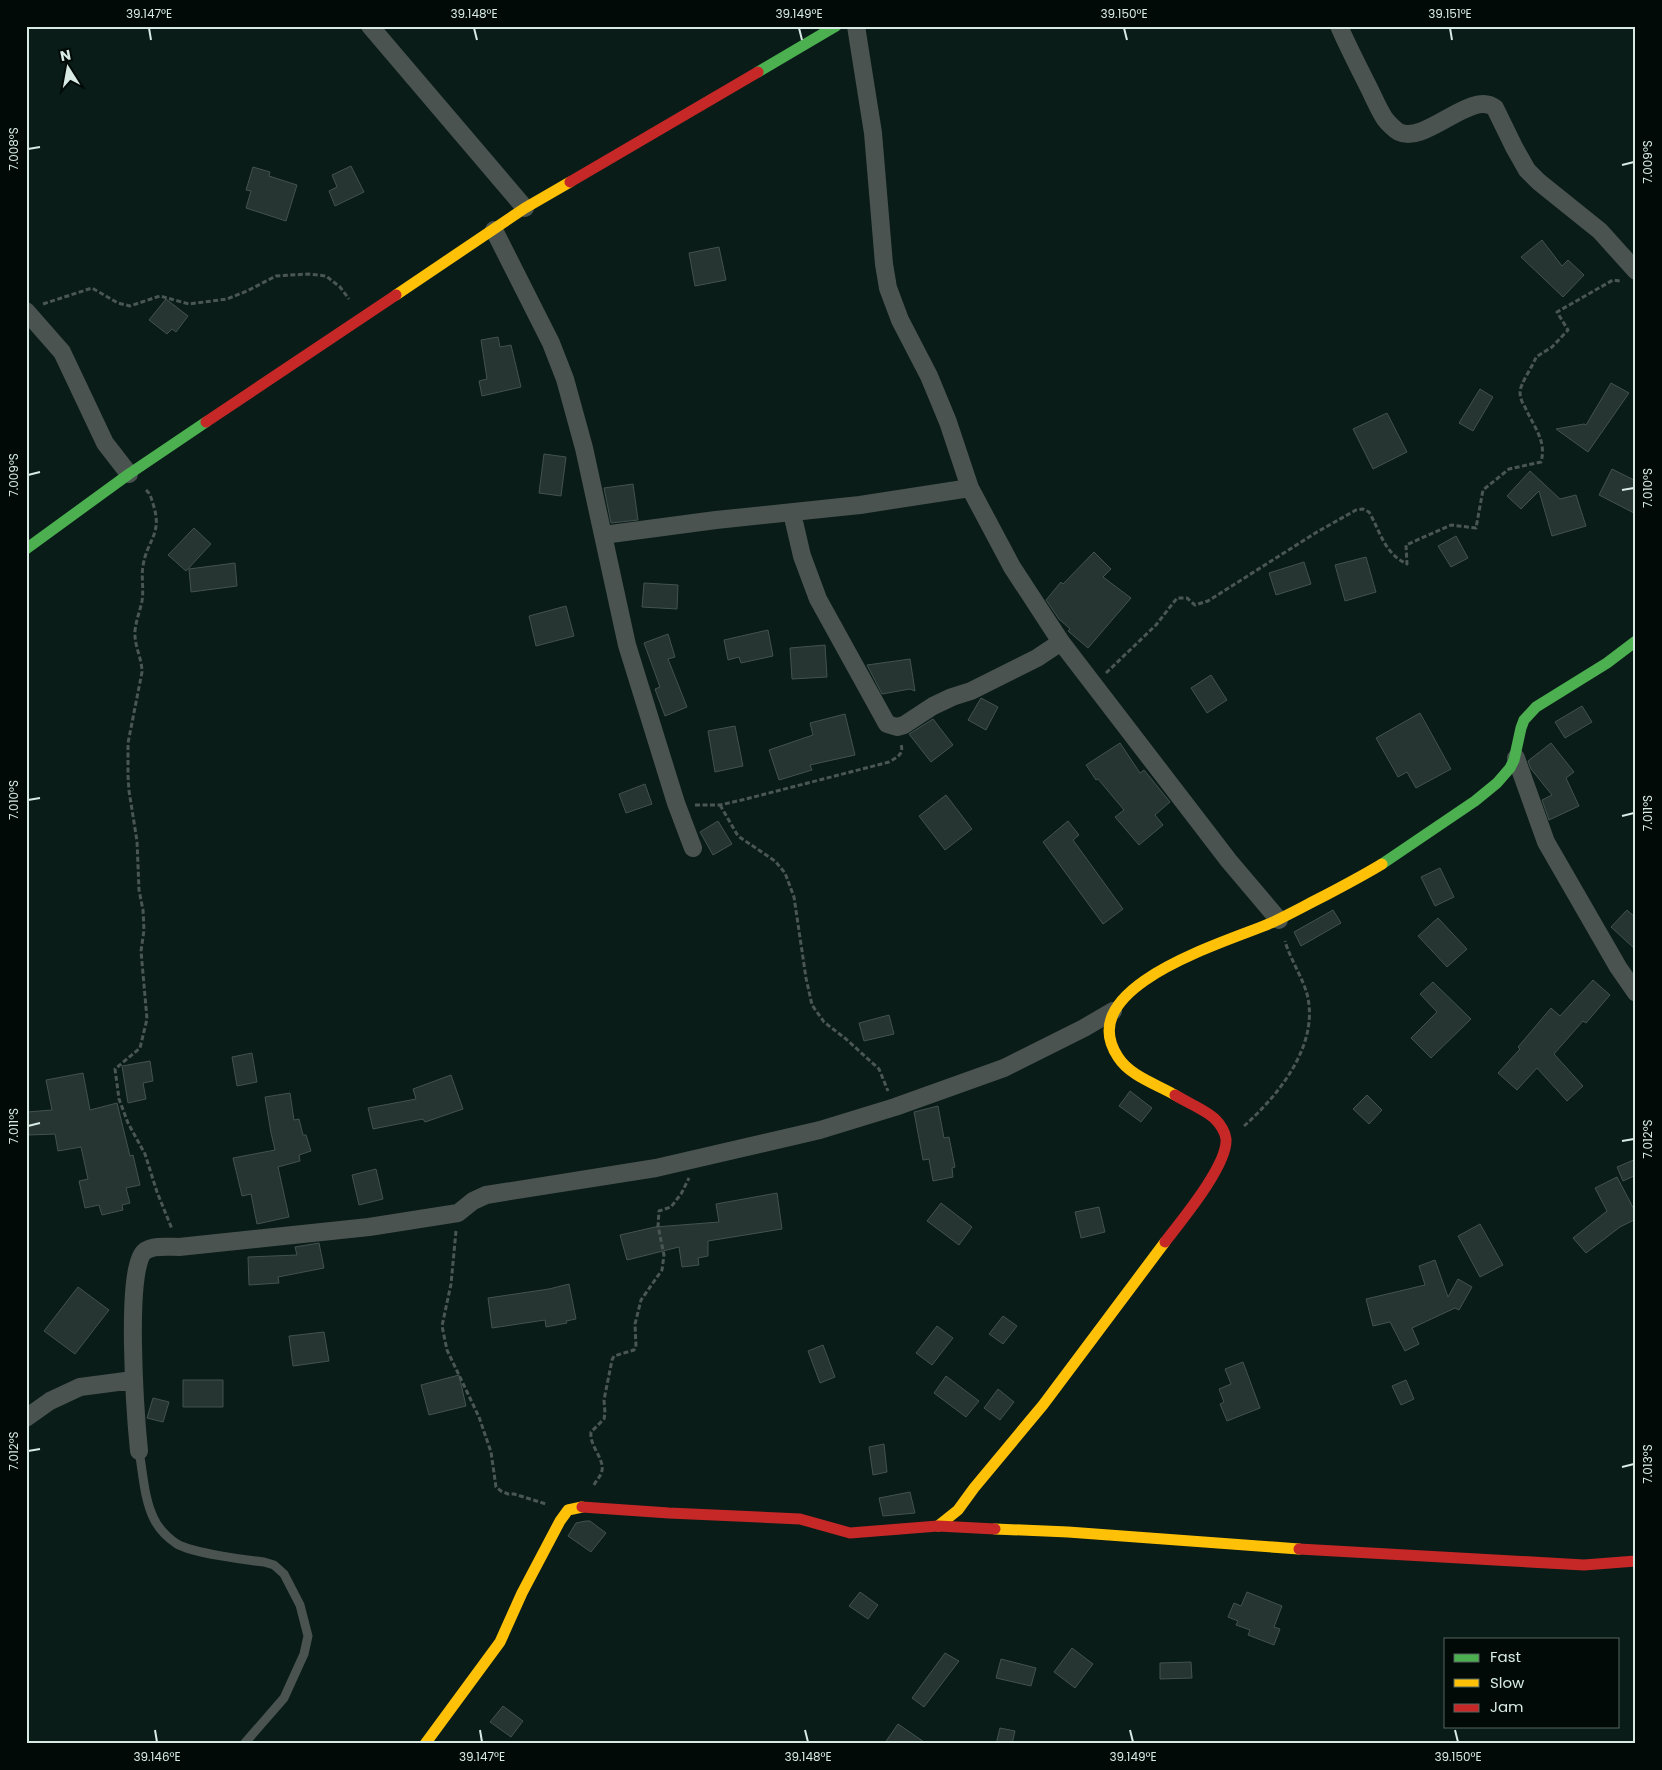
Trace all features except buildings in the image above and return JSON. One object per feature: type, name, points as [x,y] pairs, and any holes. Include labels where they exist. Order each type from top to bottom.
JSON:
[{"type":"street","points":[[370,26],[525,208]]},
{"type":"street","points":[[26,549],[128,474],[525,208],[816,31],[836,26]]},
{"type":"street","points":[[856,26],[873,133],[884,264],[888,288],[900,320],[929,376],[948,422],[970,488],[1012,567],[1061,642],[1229,861],[1278,920]]},
{"type":"street","points":[[1339,26],[1386,120],[1399,132],[1409,134],[1425,130],[1466,109],[1483,103],[1490,104],[1494,108],[1527,170],[1539,182],[1600,231],[1632,276]]},
{"type":"street","points":[[494,230],[551,343],[565,379],[584,448],[627,644],[676,803],[693,848]]},
{"type":"street","points":[[34,308],[62,352],[106,443],[128,474]]},
{"type":"street","points":[[603,535],[716,520],[860,505],[970,488]]},
{"type":"street","points":[[792,513],[802,556],[818,599],[886,724],[897,727],[913,721],[939,703],[971,691],[1037,658],[1061,642]]},
{"type":"street","points":[[139,1451],[133,1380],[134,1308],[136,1269],[140,1256],[145,1251],[152,1248],[179,1247],[368,1227],[458,1213],[473,1201],[486,1195],[656,1168],[820,1130],[895,1107],[1004,1068],[1084,1028],[1113,1011],[1130,991],[1155,974],[1191,954],[1278,920],[1378,866],[1484,794],[1506,775],[1516,758],[1519,729],[1531,711],[1560,691],[1589,675],[1636,641]]},
{"type":"street","points":[[1516,758],[1546,842],[1560,869],[1630,975],[1636,993]]},
{"type":"street","points":[[938,1526],[958,1510],[1043,1405],[1201,1195],[1222,1158],[1227,1142],[1223,1130],[1214,1118],[1136,1074],[1120,1060],[1112,1046],[1109,1028],[1113,1011]]},
{"type":"street","points":[[26,1418],[50,1400],[80,1387],[133,1380]]},
{"type":"street","points":[[425,1744],[500,1642],[522,1593],[560,1521],[568,1510],[585,1506],[669,1513],[800,1519],[839,1532],[850,1533],[938,1526],[1068,1532],[1255,1546],[1584,1565],[1636,1561]]},
{"type":"lane","points":[[139,1451],[149,1507],[154,1521],[163,1533],[179,1545],[274,1565],[284,1574],[300,1605],[308,1636],[304,1654],[284,1698],[244,1744]]},
{"type":"path","points":[[34,308],[92,288],[118,303],[130,306],[160,296],[189,304],[206,303],[227,299],[276,276],[308,274],[326,276],[340,287],[363,318]]},
{"type":"path","points":[[1093,686],[1156,624],[1177,598],[1187,598],[1195,605],[1208,601],[1317,532],[1356,510],[1363,509],[1369,512],[1388,550],[1407,564],[1406,545],[1451,525],[1476,528],[1483,490],[1509,469],[1541,462],[1543,452],[1542,441],[1524,405],[1520,391],[1533,367],[1536,356],[1552,347],[1568,330],[1557,312],[1613,280],[1632,276]]},
{"type":"path","points":[[128,474],[149,493],[156,516],[157,527],[154,537],[146,550],[142,568],[142,596],[136,618],[135,633],[136,644],[142,662],[142,672],[128,742],[129,791],[137,841],[139,890],[143,910],[144,930],[141,951],[147,1019],[140,1048],[116,1070],[119,1099],[128,1123],[145,1154],[157,1192],[179,1247]]},
{"type":"path","points":[[676,803],[697,806],[720,805],[746,800],[889,762],[900,756],[903,750],[897,727]]},
{"type":"path","points":[[720,805],[738,836],[775,861],[785,873],[794,897],[812,1005],[824,1022],[879,1069],[895,1107]]},
{"type":"path","points":[[1227,1142],[1260,1112],[1282,1086],[1307,1034],[1310,1012],[1306,993],[1286,946],[1278,920]]},
{"type":"path","points":[[585,1506],[601,1473],[600,1458],[590,1437],[591,1432],[604,1418],[604,1400],[612,1360],[614,1356],[634,1350],[637,1343],[634,1324],[641,1300],[662,1270],[664,1255],[658,1226],[659,1211],[671,1207],[676,1201],[700,1158]]},
{"type":"path","points":[[458,1213],[451,1284],[442,1326],[447,1350],[479,1417],[491,1452],[496,1487],[508,1494],[514,1494],[568,1510]]},
{"type":"traffic: fast","points":[[758,72],[836,26]]},
{"type":"traffic: fast","points":[[26,549],[129,474],[206,422]]},
{"type":"traffic: fast","points":[[1382,864],[1475,801],[1497,783],[1510,768],[1514,760],[1524,720],[1536,707],[1607,663],[1636,641]]},
{"type":"traffic: slow","points":[[396,295],[525,208],[570,182]]},
{"type":"traffic: slow","points":[[1175,1095],[1136,1074],[1123,1064],[1118,1057],[1109,1032],[1116,1009],[1134,988],[1160,970],[1191,955],[1271,923],[1382,864]]},
{"type":"traffic: slow","points":[[938,1526],[958,1510],[1043,1405],[1165,1242]]},
{"type":"traffic: slow","points":[[425,1744],[500,1642],[522,1593],[560,1521],[568,1510],[582,1507]]},
{"type":"traffic: slow","points":[[995,1529],[1068,1532],[1299,1549]]},
{"type":"traffic: jam","points":[[570,182],[758,72]]},
{"type":"traffic: jam","points":[[206,422],[396,295]]},
{"type":"traffic: jam","points":[[1165,1242],[1212,1177],[1225,1150],[1226,1139],[1217,1121],[1201,1109],[1175,1095]]},
{"type":"traffic: jam","points":[[582,1507],[800,1519],[850,1533],[938,1526],[995,1529]]},
{"type":"traffic: jam","points":[[1299,1549],[1584,1565],[1636,1561]]}]
